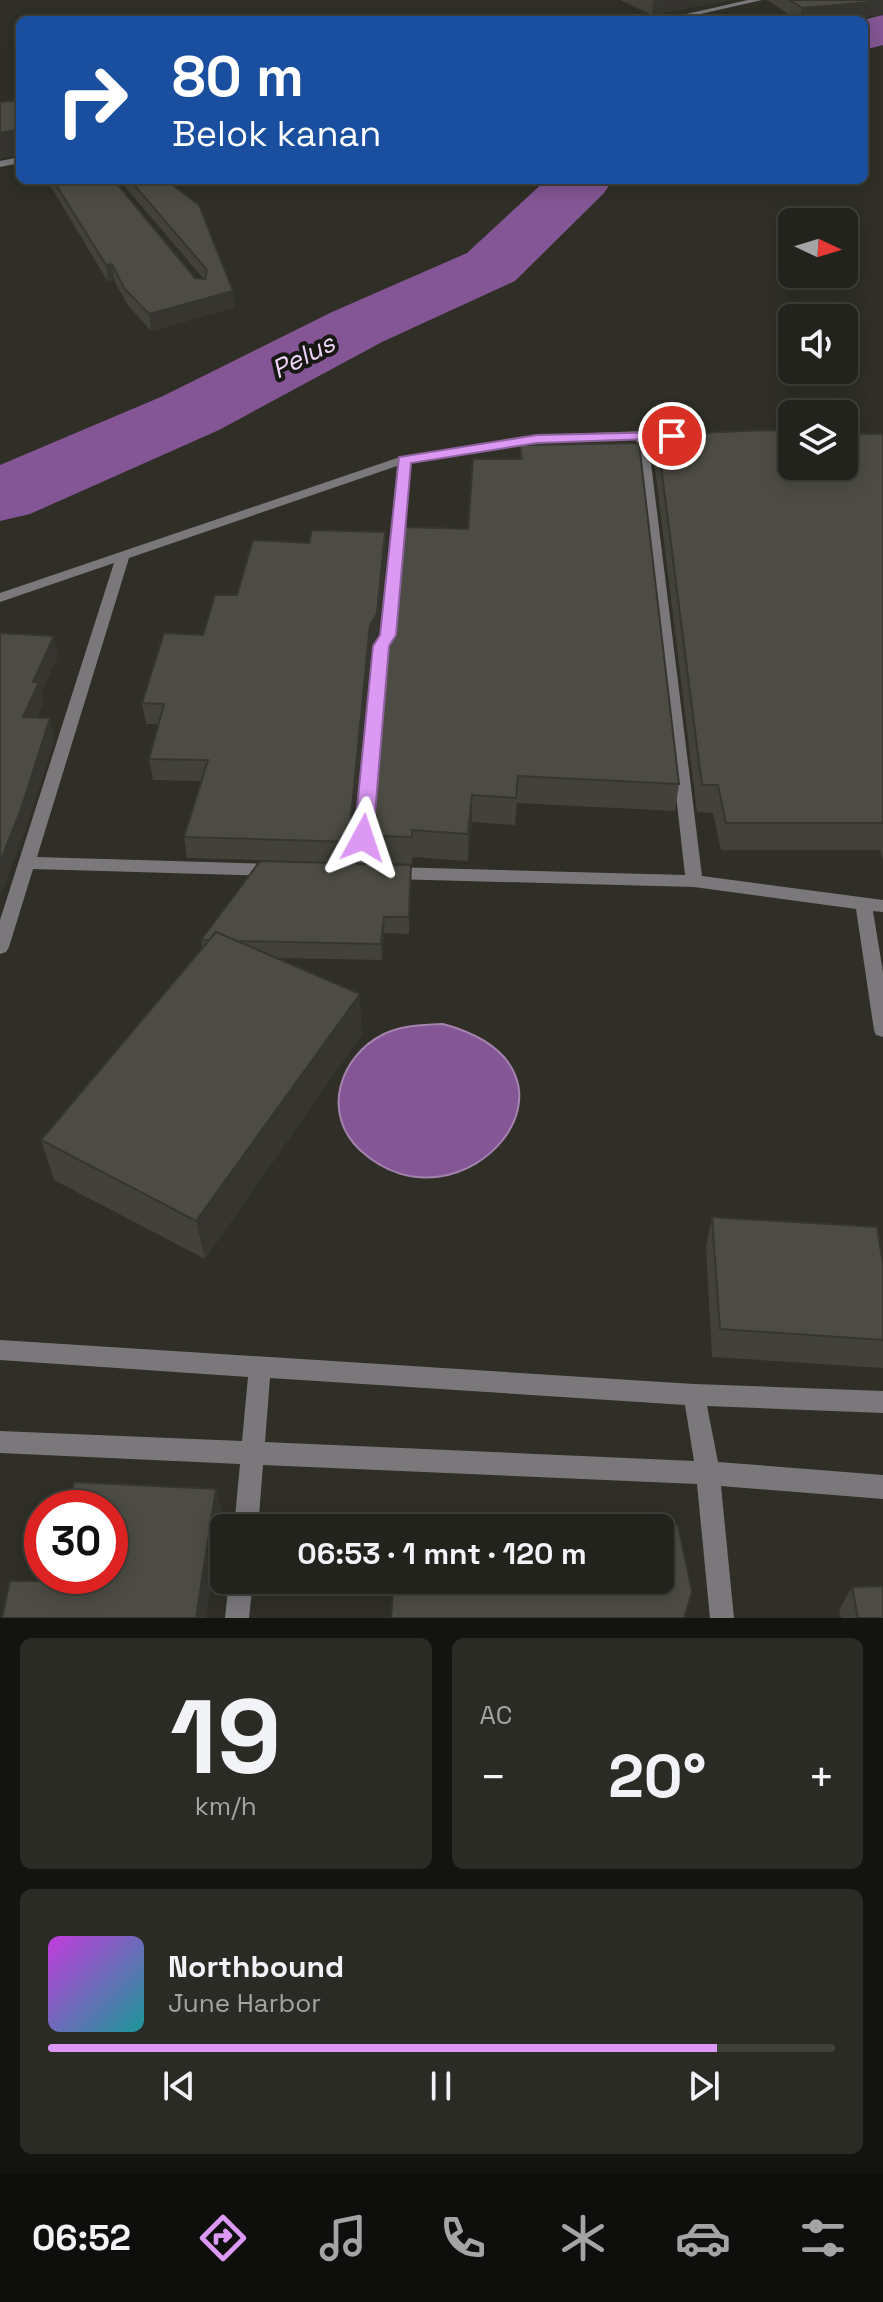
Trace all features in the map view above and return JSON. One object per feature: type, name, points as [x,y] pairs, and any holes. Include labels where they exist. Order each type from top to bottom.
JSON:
[{"type":"street","points":[[680,16],[736,2],[758,0]]},
{"type":"street","points":[[0,598],[404,460],[537,439],[642,435],[717,437]]},
{"type":"street","points":[[642,435],[694,881]]},
{"type":"street","points":[[404,460],[388,635],[381,646],[361,872],[694,881],[864,906],[883,906]]},
{"type":"street","points":[[0,947],[124,554]]},
{"type":"street","points":[[29,863],[291,870]]},
{"type":"street","points":[[864,906],[883,1030]]},
{"type":"street","points":[[0,1350],[694,1395],[883,1402]]},
{"type":"street","points":[[248,1514],[260,1366]]},
{"type":"street","points":[[694,1395],[708,1473],[722,1618]]},
{"type":"street","points":[[0,1442],[708,1473],[883,1487]]},
{"type":"street","points":[[237,1618],[240,1594]]},
{"type":"shaded area","points":[[443,1024],[492,1046],[516,1076],[518,1109],[503,1140],[476,1164],[440,1176],[400,1173],[360,1150],[348,1136],[341,1120],[340,1087],[356,1056],[384,1034],[405,1027]]},
{"type":"building","points":[[790,0],[883,0],[883,1],[802,8]]},
{"type":"building","points":[[16,100],[16,132],[0,133],[0,102]]},
{"type":"building","points":[[55,184],[117,184],[195,278],[205,279],[207,270],[133,184],[171,184],[199,205],[233,291],[149,314],[124,288],[112,264],[106,265]]},
{"type":"building","points":[[778,430],[778,480],[858,480],[858,433],[883,434],[883,823],[726,823],[718,785],[702,785],[658,443],[681,443],[680,434]]},
{"type":"building","points":[[639,443],[679,784],[518,776],[516,798],[472,795],[468,834],[412,830],[412,837],[376,836],[373,811],[390,621],[397,609],[405,527],[468,529],[473,459],[522,459],[520,445]]},
{"type":"building","points":[[312,530],[385,532],[377,614],[370,625],[351,817],[354,842],[184,837],[208,760],[149,759],[164,704],[142,703],[164,633],[203,635],[215,595],[237,595],[253,540],[309,543]]},
{"type":"building","points":[[0,633],[54,636],[33,682],[39,682],[23,717],[50,718],[21,809],[0,862]]},
{"type":"building","points":[[260,861],[411,865],[409,917],[384,917],[381,944],[236,941],[216,932],[209,940],[201,940]]},
{"type":"building","points":[[216,932],[360,994],[196,1221],[41,1140]]},
{"type":"building","points":[[712,1217],[877,1227],[883,1264],[883,1340],[720,1329]]},
{"type":"building","points":[[74,1482],[216,1489],[196,1618],[2,1618],[10,1581],[24,1581],[24,1594],[128,1594],[128,1490],[72,1490]]},
{"type":"building","points":[[678,1525],[692,1592],[684,1618],[391,1618],[393,1594],[674,1594],[674,1526]]},
{"type":"building","points":[[883,1586],[883,1618],[858,1618],[852,1587]]},
{"type":"waterway","name":"Pelus","points":[[868,34],[883,30]]},
{"type":"waterway","name":"Pelus","points":[[0,496],[191,413],[357,327],[491,267],[578,184]]},
{"type":"route","points":[[363,838],[381,646],[388,635],[404,460],[537,439],[672,436]]}]
